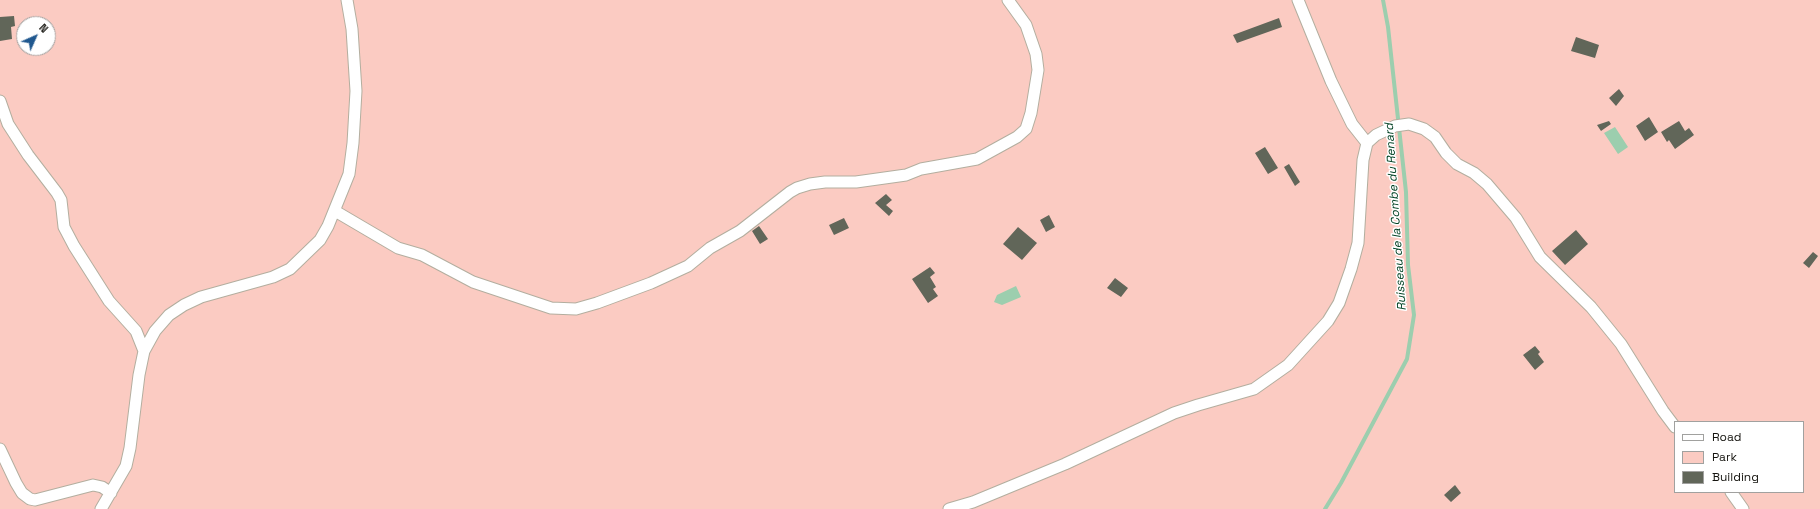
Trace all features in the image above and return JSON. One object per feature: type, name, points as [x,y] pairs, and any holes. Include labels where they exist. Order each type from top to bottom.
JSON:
[{"type":"street","points":[[101,509],[112,494],[126,466],[130,448],[139,375],[144,351],[155,332],[169,315],[184,304],[201,297],[273,277],[290,269],[320,240],[335,211],[349,174],[356,91],[352,29],[347,0]]},
{"type":"street","points":[[335,211],[398,248],[422,256],[479,284],[551,308],[576,309],[597,303],[656,281],[688,266],[710,248],[740,231],[797,188],[818,183],[856,182],[906,175],[921,169],[977,159],[1017,137],[1026,129],[1031,113],[1038,70],[1036,54],[1026,25],[1008,0]]},
{"type":"street","points":[[1298,0],[1331,81],[1352,124],[1367,143]]},
{"type":"street","points":[[0,101],[8,124],[28,155],[61,200],[64,227],[74,246],[109,301],[136,331],[144,351]]},
{"type":"street","points":[[949,509],[973,502],[1065,464],[1174,413],[1254,389],[1288,365],[1328,321],[1339,303],[1352,269],[1358,243],[1363,160],[1367,143],[1376,135],[1395,126],[1409,124],[1424,129],[1435,137],[1446,153],[1457,164],[1474,173],[1487,184],[1516,218],[1540,257],[1591,308],[1616,338],[1674,425]]},
{"type":"street","points":[[0,449],[22,493],[30,499],[35,500],[93,485],[102,487],[112,494]]},
{"type":"street","points":[[1732,493],[1743,509]]},
{"type":"green space","points":[[0,0],[1820,0],[1820,509],[0,509]]},
{"type":"shaded area","points":[[1615,127],[1628,147],[1618,154],[1604,133]]},
{"type":"shaded area","points":[[1016,286],[1021,297],[1002,305],[994,302],[997,295]]},
{"type":"building","points":[[14,16],[15,26],[11,27],[12,39],[0,41],[0,17]]},
{"type":"building","points":[[1279,18],[1282,27],[1237,43],[1233,35]]},
{"type":"building","points":[[1576,37],[1599,45],[1595,58],[1571,51]]},
{"type":"building","points":[[1619,89],[1624,96],[1616,106],[1609,98]]},
{"type":"building","points":[[1649,117],[1658,132],[1645,141],[1636,126]]},
{"type":"building","points":[[1609,121],[1611,124],[1601,131],[1597,125]]},
{"type":"building","points":[[1679,121],[1685,131],[1689,128],[1694,135],[1675,149],[1669,140],[1667,142],[1661,132]]},
{"type":"building","points":[[1265,147],[1278,168],[1268,174],[1255,153]]},
{"type":"building","points":[[1289,164],[1300,182],[1295,186],[1284,167]]},
{"type":"building","points":[[886,194],[892,200],[886,205],[893,211],[889,216],[875,203]]},
{"type":"building","points":[[1049,215],[1055,227],[1046,232],[1040,220]]},
{"type":"building","points":[[844,218],[849,228],[834,235],[829,225]]},
{"type":"building","points":[[759,226],[768,239],[760,244],[752,231]]},
{"type":"building","points":[[1018,227],[1037,243],[1022,260],[1003,244]]},
{"type":"building","points":[[1576,230],[1588,244],[1565,265],[1552,251]]},
{"type":"building","points":[[1813,252],[1818,256],[1809,268],[1803,263]]},
{"type":"building","points":[[930,267],[935,273],[930,277],[936,287],[933,289],[938,296],[928,303],[912,279]]},
{"type":"building","points":[[1115,278],[1128,288],[1121,297],[1107,288]]},
{"type":"building","points":[[1535,346],[1540,352],[1538,354],[1544,362],[1535,370],[1523,355]]},
{"type":"building","points":[[1455,485],[1461,493],[1451,502],[1444,495]]},
{"type":"waterway","name":"Ruisseau de la Combe du Renard","points":[[1325,509],[1341,483],[1407,359],[1414,315],[1408,265],[1406,192],[1388,27],[1383,0]]}]
